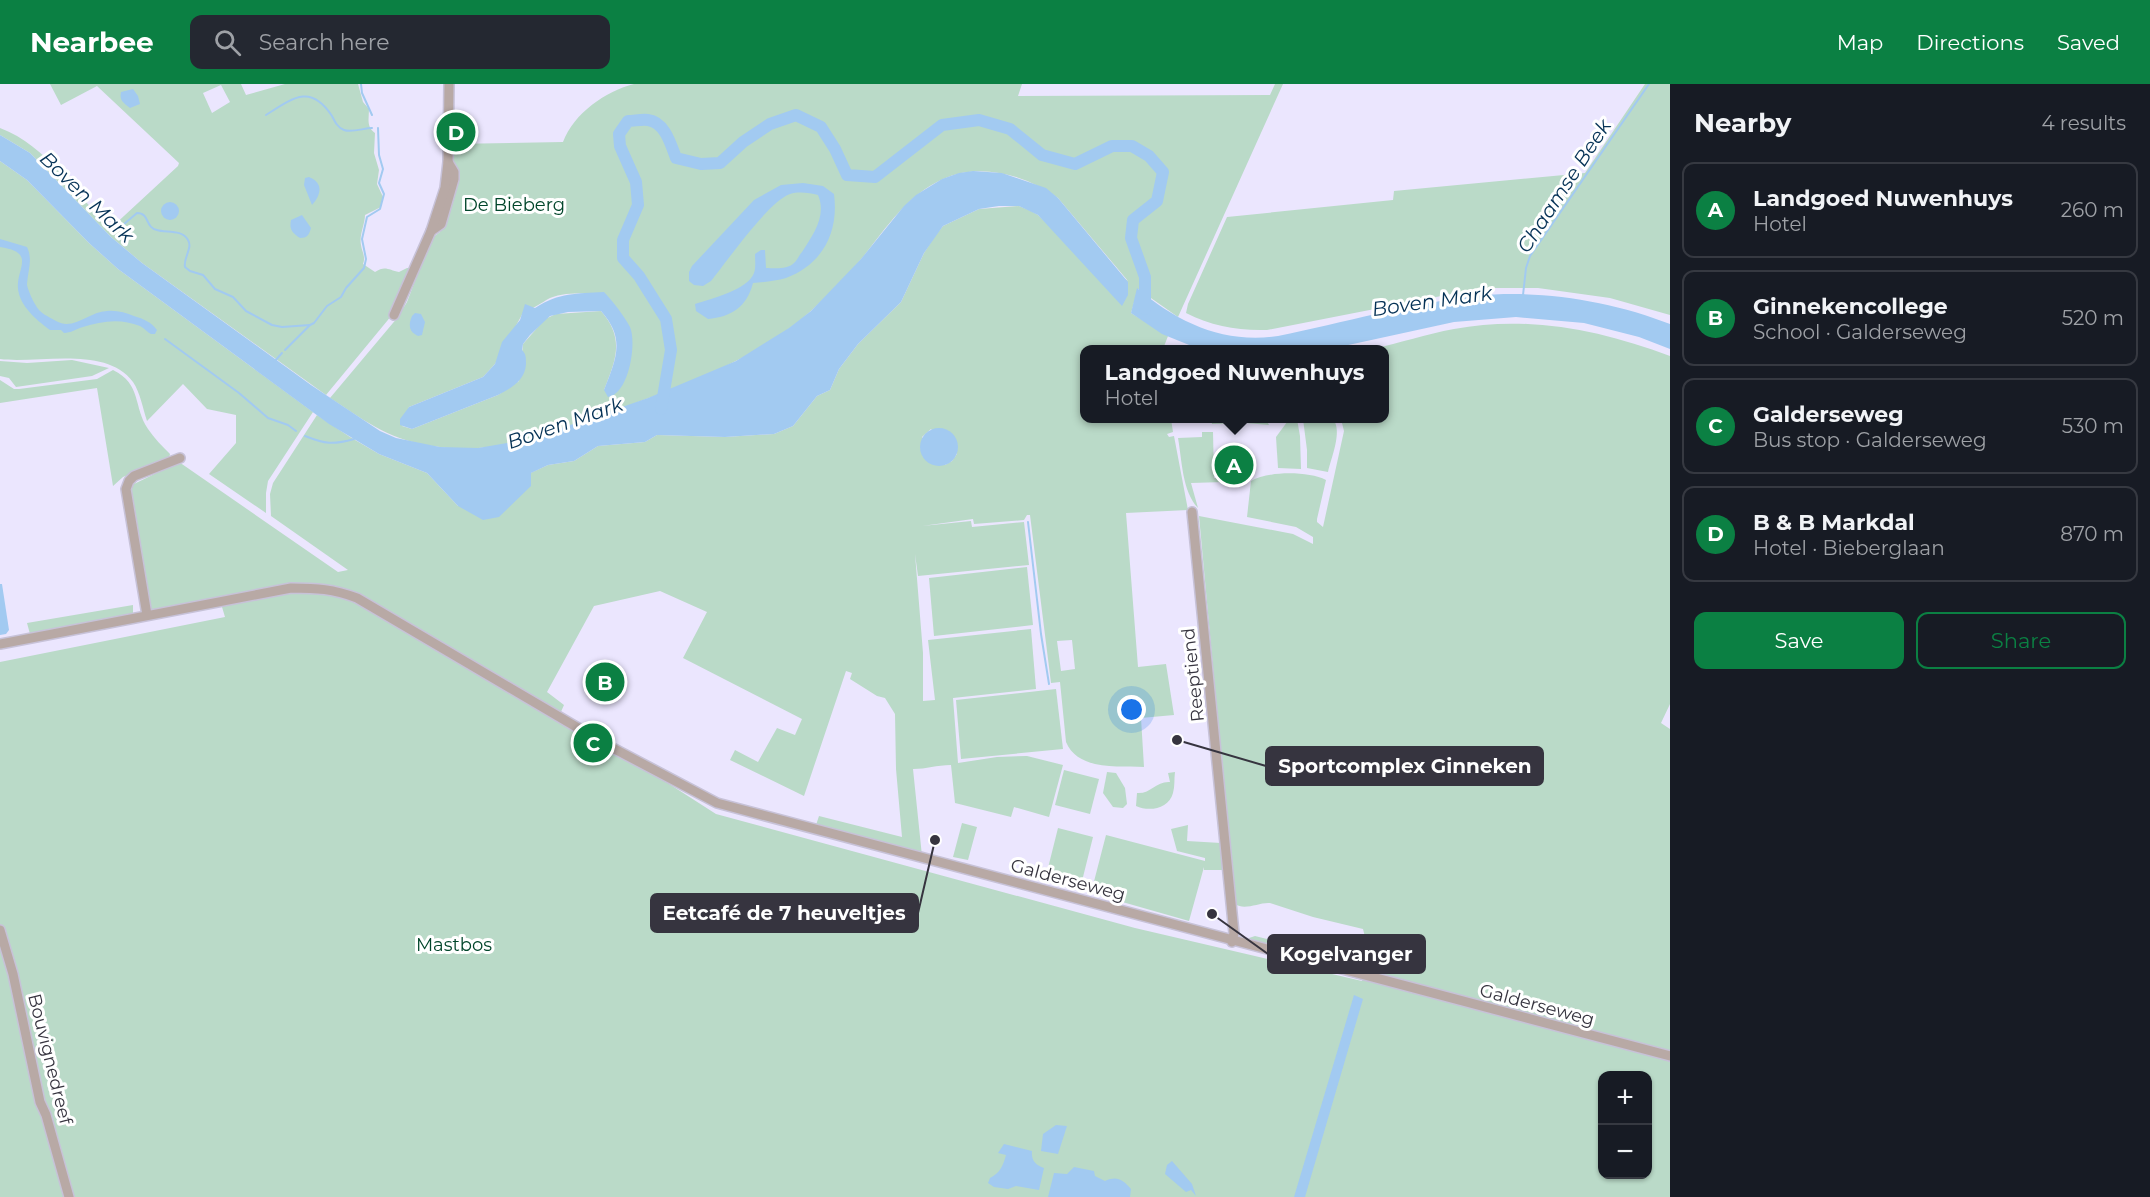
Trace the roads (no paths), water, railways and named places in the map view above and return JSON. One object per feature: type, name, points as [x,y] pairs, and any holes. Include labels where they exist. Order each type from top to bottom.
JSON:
[{"type":"street","points":[[394,315],[431,231],[445,188],[448,162],[449,84]]},
{"type":"street","points":[[147,615],[126,489],[134,476],[180,458]]},
{"type":"street","name":"Reeptiend","points":[[1192,512],[1234,933],[1232,942]]},
{"type":"street","name":"Galderseweg","points":[[0,644],[291,588],[334,590],[357,598],[607,745],[717,803],[1232,942],[1670,1056]]},
{"type":"street","name":"Bouvignedreef","points":[[0,930],[13,974],[40,1102],[46,1115],[69,1197]]},
{"type":"water","points":[[133,89],[140,104],[130,108],[121,100],[121,92]]},
{"type":"water","points":[[0,135],[30,153],[111,237],[142,263],[311,385],[380,431],[396,438],[440,447],[478,448],[530,439],[648,398],[736,361],[789,328],[811,311],[861,259],[904,206],[916,195],[942,179],[959,173],[973,171],[1002,173],[1046,188],[1058,198],[1128,282],[1128,295],[1122,306],[1038,215],[1019,206],[979,209],[943,226],[924,253],[901,302],[858,344],[839,369],[830,390],[817,396],[793,426],[774,434],[725,437],[657,435],[645,442],[598,446],[574,461],[548,465],[531,473],[531,486],[499,517],[483,520],[458,506],[427,473],[379,454],[329,424],[118,269],[27,180],[0,161]]},
{"type":"water","points":[[309,177],[317,182],[320,190],[312,205],[304,185],[305,178]]},
{"type":"water","points":[[803,183],[823,186],[834,194],[835,208],[831,234],[819,255],[799,272],[786,278],[753,283],[747,298],[731,313],[708,319],[696,311],[695,304],[737,289],[750,279],[755,271],[755,254],[761,250],[765,250],[766,268],[784,268],[795,262],[818,225],[821,210],[818,195],[797,193],[781,199],[760,220],[711,281],[703,286],[694,285],[689,281],[692,266],[754,200],[781,185]]},
{"type":"water","points":[[170,202],[178,207],[179,211],[174,219],[170,220],[162,215],[161,211],[166,203]]},
{"type":"water","points":[[302,215],[311,228],[307,236],[300,238],[292,230],[290,223],[291,220]]},
{"type":"water","points":[[0,239],[27,247],[30,261],[27,286],[37,307],[44,314],[56,321],[69,324],[100,312],[118,311],[147,321],[157,330],[155,334],[133,324],[118,321],[97,323],[67,333],[61,330],[50,330],[32,315],[21,300],[18,286],[22,258],[12,250],[0,247]]},
{"type":"water","points":[[1137,288],[1185,321],[1220,334],[1258,338],[1278,336],[1451,299],[1524,294],[1599,303],[1670,324],[1670,349],[1639,337],[1584,323],[1516,317],[1454,322],[1348,345],[1189,345],[1162,334],[1131,313]]},
{"type":"water","points":[[604,292],[625,318],[632,334],[630,367],[621,387],[615,394],[608,397],[604,390],[615,359],[616,349],[614,331],[609,321],[601,311],[568,312],[550,316],[523,344],[522,350],[526,359],[525,370],[512,387],[498,395],[412,429],[400,425],[400,419],[409,407],[483,377],[495,364],[502,342],[520,320],[525,304],[535,308],[560,296]]},
{"type":"water","points":[[415,313],[421,314],[425,322],[422,335],[418,336],[411,330],[410,325]]},
{"type":"water","points":[[939,428],[946,429],[952,434],[957,440],[957,454],[952,460],[946,465],[939,466],[932,465],[926,460],[921,454],[920,447],[921,440],[926,434],[932,429]]},
{"type":"water","points":[[0,584],[2,584],[9,630],[6,634],[0,635]]},
{"type":"water","points":[[1354,995],[1363,999],[1305,1197],[1294,1197]]},
{"type":"water","points":[[1056,1125],[1067,1126],[1058,1154],[1041,1151],[1043,1134]]},
{"type":"water","points":[[1004,1144],[1032,1151],[1035,1162],[1044,1168],[1039,1190],[1016,1186],[1008,1189],[994,1187],[988,1183],[1004,1163],[1006,1155],[998,1153]]},
{"type":"water","points":[[1172,1161],[1192,1184],[1196,1196],[1191,1190],[1186,1192],[1165,1174],[1167,1165]]},
{"type":"water","points":[[1074,1167],[1094,1171],[1095,1176],[1105,1181],[1116,1179],[1122,1181],[1131,1189],[1130,1197],[1048,1197],[1054,1173],[1067,1174]]},
{"type":"waterway","points":[[361,84],[362,93],[372,115]]},
{"type":"waterway","name":"Chaamse Beek","points":[[1523,295],[1526,268],[1530,256],[1649,84]]},
{"type":"waterway","points":[[266,115],[294,99],[309,97],[324,106],[342,129],[351,131],[372,128]]},
{"type":"waterway","points":[[661,409],[671,350],[666,319],[639,276],[623,258],[623,240],[638,205],[636,182],[620,146],[619,134],[628,121],[654,122],[663,129],[676,158],[701,164],[720,163],[743,142],[770,124],[796,115],[821,127],[835,149],[847,175],[875,177],[942,125],[979,120],[1010,129],[1042,155],[1075,164],[1112,146],[1132,146],[1149,156],[1163,172],[1157,201],[1133,220],[1131,238],[1145,277],[1145,309]]},
{"type":"waterway","points":[[285,350],[314,323],[327,306],[341,297],[364,268],[366,259],[362,239],[367,217],[380,209],[384,194],[379,183],[383,169],[379,155],[378,128]]},
{"type":"waterway","name":"Boven Mark","points":[[117,230],[137,213],[144,215],[153,229],[182,234],[189,243],[185,267],[203,275],[215,289],[233,297],[246,311],[272,325],[282,327],[310,325]]},
{"type":"waterway","points":[[165,339],[239,393],[268,418],[288,425],[296,431]]},
{"type":"waterway","points":[[274,362],[282,353]]},
{"type":"waterway","points":[[305,436],[329,443],[354,439]]},
{"type":"waterway","points":[[1028,522],[1049,684]]},
{"type":"place","name":"B & B Markdal","points":[[456,132]]},
{"type":"place","name":"Landgoed Nuwenhuys","points":[[1234,465]]},
{"type":"place","name":"Ginnekencollege","points":[[605,682]]},
{"type":"place","name":"Sportcomplex Ginneken","points":[[1177,740]]},
{"type":"place","name":"Galderseweg","points":[[593,743]]},
{"type":"place","name":"Eetcafé de 7 heuveltjes","points":[[935,840]]},
{"type":"place","name":"Kogelvanger","points":[[1212,914]]},
{"type":"park label","name":"De Bieberg","points":[[514,205]]},
{"type":"park label","name":"Mastbos","points":[[454,945]]}]
